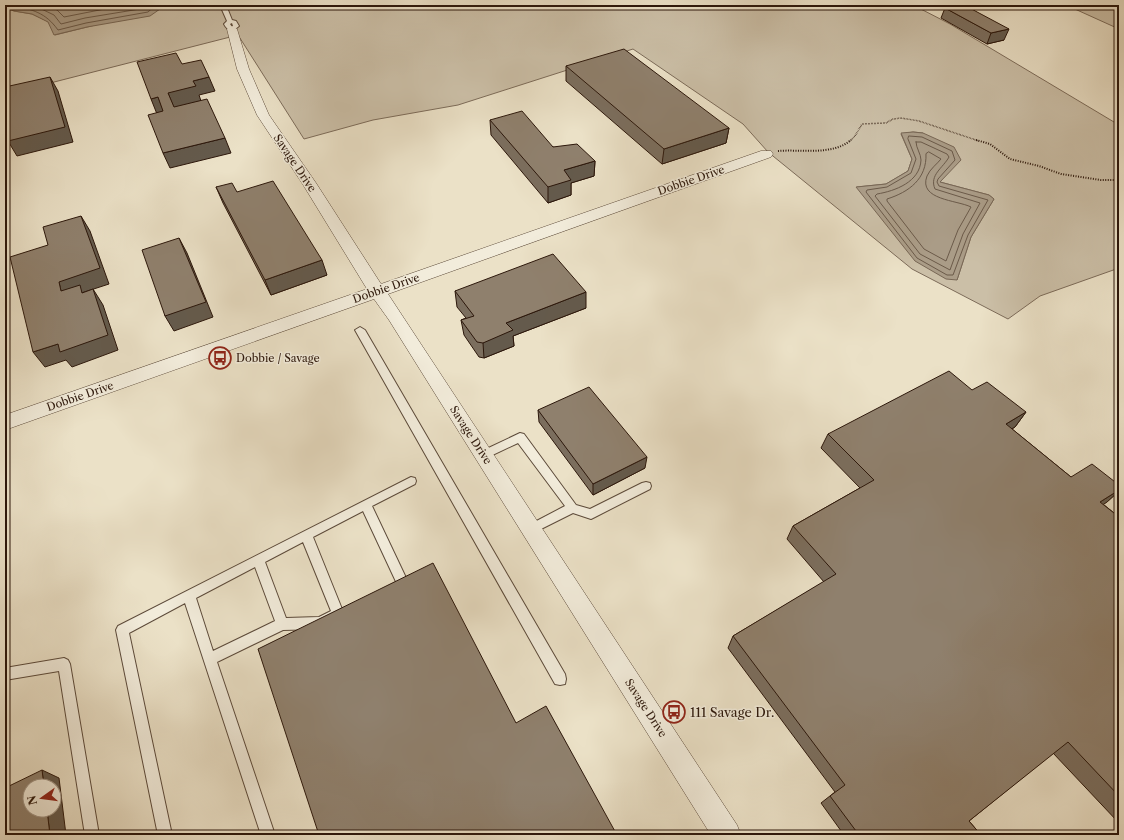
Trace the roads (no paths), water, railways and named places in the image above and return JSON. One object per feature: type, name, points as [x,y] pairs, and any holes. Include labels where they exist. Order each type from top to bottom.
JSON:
[{"type":"street","name":"Savage Drive","points":[[231,25],[243,69],[263,115],[309,183],[377,291],[395,316],[727,835]]},
{"type":"street","name":"Dobbie Drive","points":[[5,423],[766,154]]},
{"type":"lane","name":"Savage Drive","points":[[223,5],[231,25]]},
{"type":"lane","points":[[360,330],[560,679]]},
{"type":"lane","points":[[484,455],[520,437],[572,508],[591,514],[646,486]]},
{"type":"lane","points":[[165,835],[122,630],[411,481]]},
{"type":"lane","points":[[366,505],[402,582]]},
{"type":"lane","points":[[531,529],[572,508]]},
{"type":"lane","points":[[210,659],[282,624],[320,623],[338,614],[306,535]]},
{"type":"lane","points":[[258,560],[282,624]]},
{"type":"lane","points":[[189,596],[268,835]]},
{"type":"lane","points":[[5,674],[64,664],[92,835]]},
{"type":"water","points":[[5,5],[160,5],[160,9],[150,16],[87,27],[54,35],[48,22],[32,14],[14,11],[5,7]]},
{"type":"water","points":[[901,133],[923,133],[954,147],[961,160],[940,182],[989,195],[994,199],[971,237],[957,280],[946,279],[915,261],[856,187],[886,184],[908,171],[912,159]]},
{"type":"place","name":"Dobbie / Savage","points":[[220,358]]},
{"type":"place","name":"111 Savage Dr.","points":[[674,712]]}]
